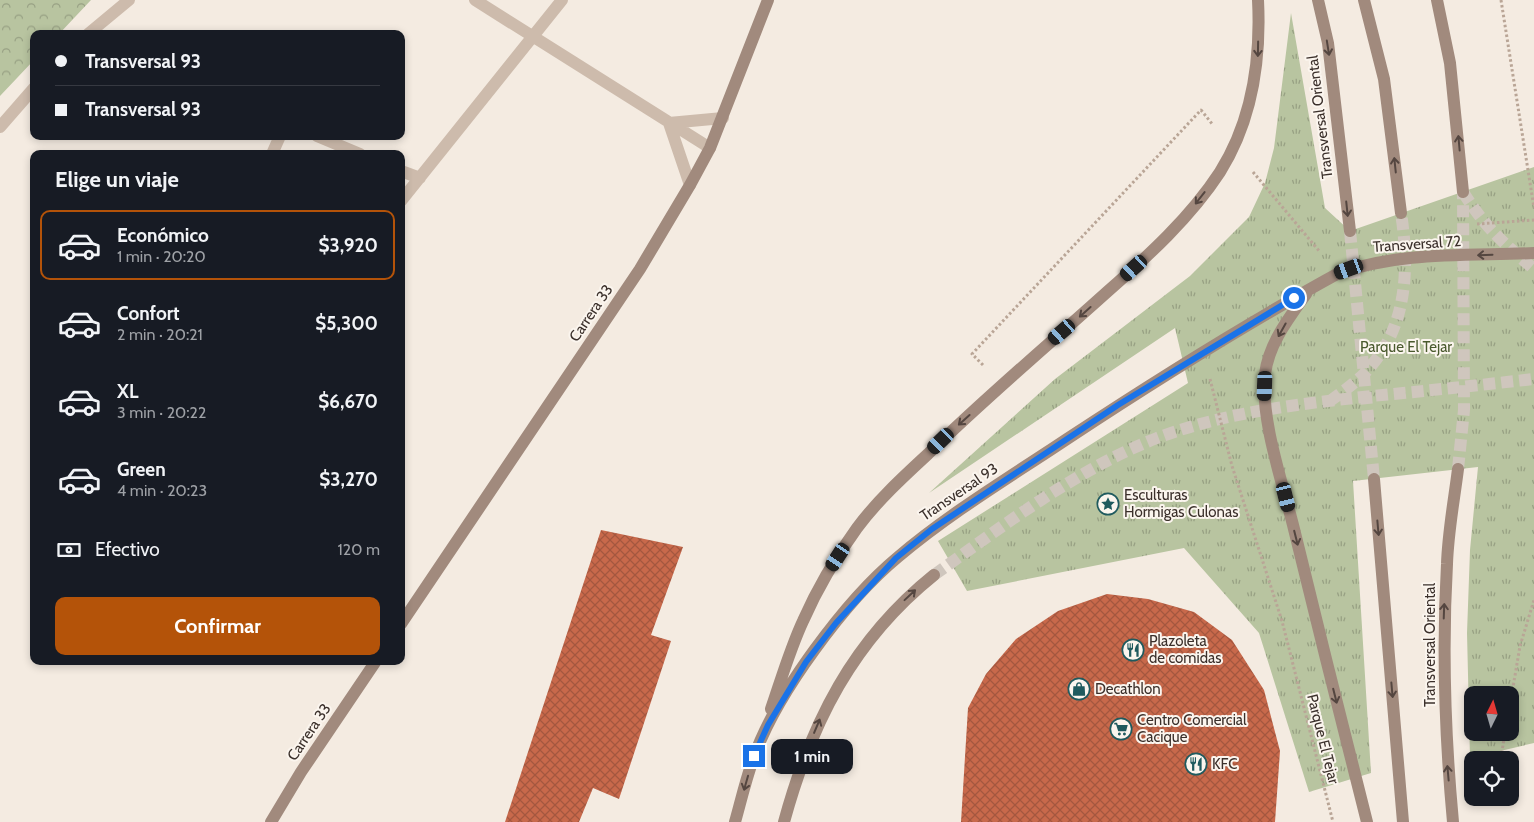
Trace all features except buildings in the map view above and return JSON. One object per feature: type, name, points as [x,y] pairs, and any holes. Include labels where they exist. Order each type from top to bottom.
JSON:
[{"type":"main road","name":"Carrera 33","points":[[405,618],[640,269],[690,185],[710,148],[768,0]]},
{"type":"main road","points":[[754,756],[802,622],[828,572],[858,528],[886,494],[954,428],[1149,255],[1198,201],[1220,171],[1238,136],[1250,102],[1258,57],[1258,0]]},
{"type":"main road","name":"Transversal Oriental","points":[[1318,0],[1328,43],[1350,231]]},
{"type":"main road","points":[[1364,0],[1384,79],[1401,213]]},
{"type":"main road","points":[[1438,0],[1450,63],[1463,192]]},
{"type":"main road","name":"Transversal 72","points":[[1308,289],[1336,274],[1388,259],[1534,253]]},
{"type":"main road","points":[[1308,289],[1272,348],[1265,372],[1264,399],[1281,478],[1367,822]]},
{"type":"main road","name":"Transversal 93","points":[[735,822],[754,756],[768,725],[806,662],[836,623],[896,558],[932,529],[1118,405],[1308,289]]},
{"type":"main road","name":"Transversal Oriental","points":[[1453,822],[1448,762],[1444,623],[1447,561],[1458,469]]},
{"type":"main road","points":[[1374,479],[1403,822]]},
{"type":"main road","points":[[784,822],[806,753],[823,712],[849,668],[895,609],[934,575]]},
{"type":"main road","name":"Carrera 33","points":[[270,822],[301,772],[373,665]]},
{"type":"street","points":[[93,30],[129,0]]},
{"type":"street","points":[[475,0],[532,38],[710,148]]},
{"type":"street","points":[[405,196],[562,0]]},
{"type":"street","points":[[0,127],[30,93]]},
{"type":"street","points":[[670,124],[722,118]]},
{"type":"street","points":[[670,124],[690,185]]},
{"type":"street","points":[[327,140],[350,150]]},
{"type":"street","points":[[405,172],[420,178]]},
{"type":"path","points":[[1501,0],[1534,208]]},
{"type":"path","points":[[972,354],[1201,110],[1220,133]]},
{"type":"path","points":[[1251,171],[1321,254]]},
{"type":"path","name":"Parque El Tejar","points":[[1209,374],[1232,466],[1282,621],[1333,822]]},
{"type":"path","points":[[1513,686],[1520,646],[1534,600]]},
{"type":"green space","points":[[0,0],[91,0],[63,30],[30,30],[30,64],[0,96]]},
{"type":"green space","name":"Parque El Tejar","points":[[1291,13],[1325,208],[1350,231],[1534,167],[1534,743],[1500,751],[1470,751],[1470,741],[1519,741],[1519,686],[1468,686],[1467,633],[1470,550],[1478,467],[1353,481],[1371,773],[1309,792],[1259,633],[1184,548],[967,591],[938,541],[1188,383],[1175,328],[929,493],[1055,379],[1190,276],[1249,217],[1265,183],[1274,148]]},
{"type":"tunnel","points":[[1463,192],[1479,215],[1495,233],[1534,269]]},
{"type":"tunnel","points":[[1458,469],[1464,410],[1463,192]]},
{"type":"tunnel","points":[[1330,401],[1367,371],[1383,349],[1399,313],[1405,273],[1404,233],[1401,213]]},
{"type":"tunnel","points":[[1350,231],[1374,479]]},
{"type":"tunnel","points":[[934,575],[1013,518],[1070,482],[1128,451],[1183,429],[1236,415],[1290,406],[1534,379]]},
{"type":"place","name":"Esculturas Hormigas Culonas","points":[[1108,504]]},
{"type":"place","name":"Plazoleta de comidas","points":[[1133,650]]},
{"type":"place","name":"Decathlon","points":[[1079,689]]},
{"type":"place","name":"Centro Comercial Cacique","points":[[1121,729]]},
{"type":"place","name":"KFC","points":[[1196,764]]},
{"type":"route","points":[[754,756],[768,725],[806,662],[868,586],[896,558],[932,529],[1118,405],[1294,298]]}]
